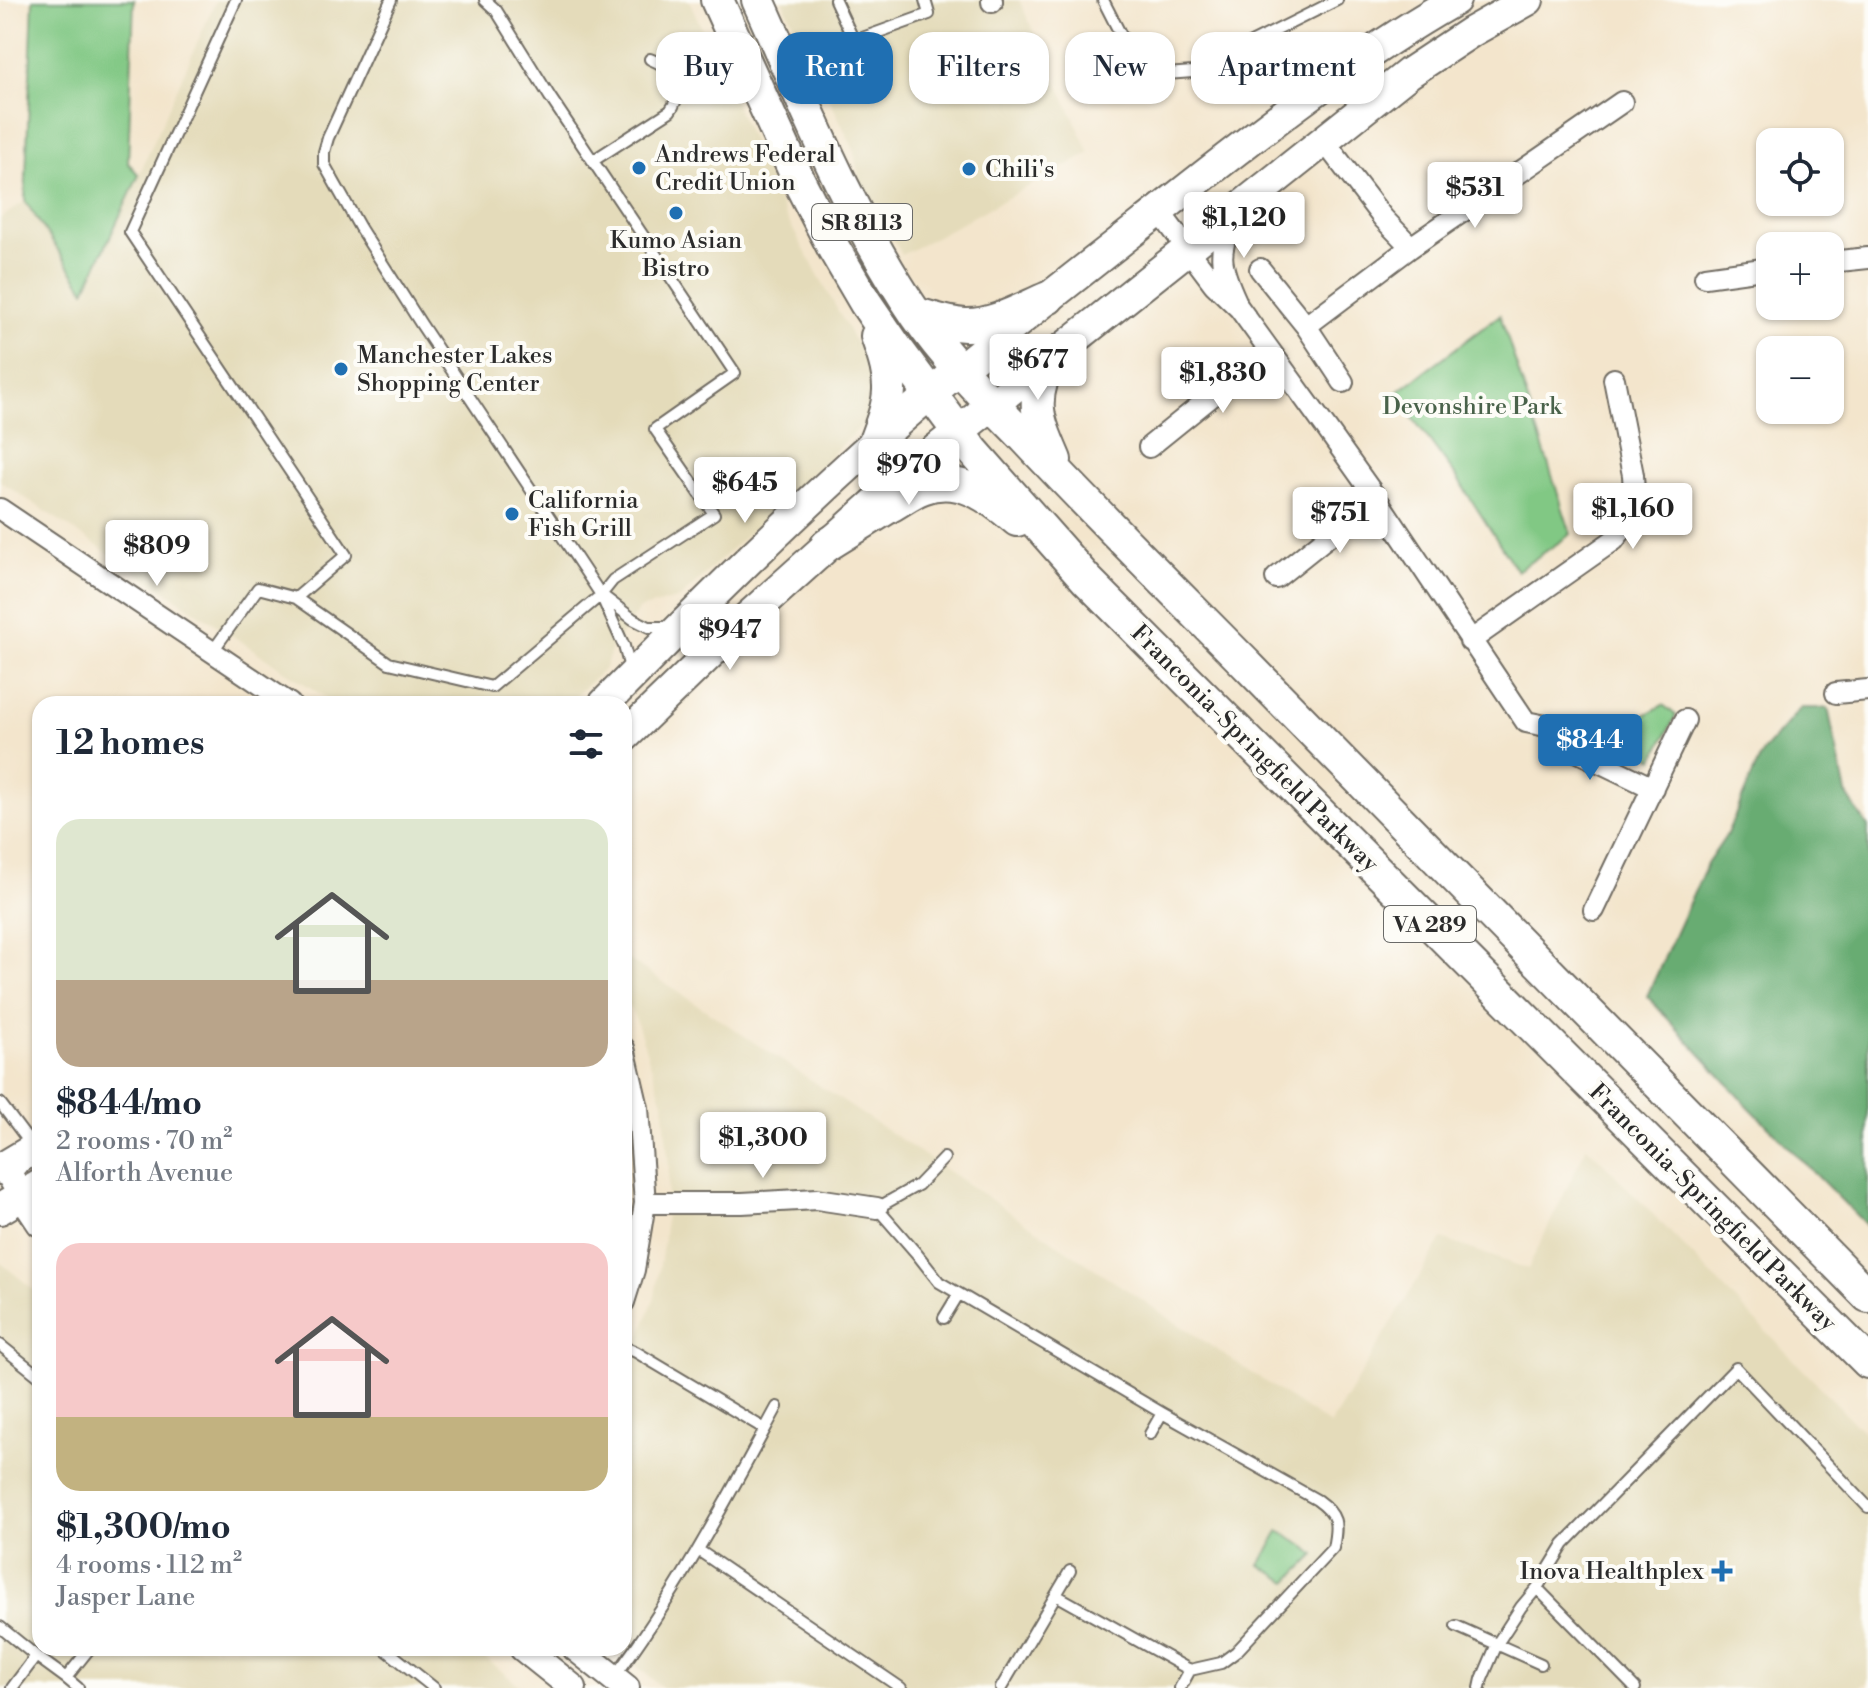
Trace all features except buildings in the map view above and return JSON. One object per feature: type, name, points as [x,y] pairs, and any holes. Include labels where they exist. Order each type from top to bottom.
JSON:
[{"type":"main road","name":"SR 8113","points":[[717,0],[800,183],[834,249],[897,349],[958,431]]},
{"type":"main road","name":"SR 8113","points":[[758,0],[860,219],[916,314],[945,352],[992,403]]},
{"type":"main road","points":[[612,696],[782,528],[930,394],[1159,211],[1340,73],[1455,0]]},
{"type":"main road","points":[[632,729],[827,545],[992,403],[1409,73],[1528,0]]},
{"type":"main road","points":[[916,314],[967,325],[993,320],[1048,298]]},
{"type":"main road","points":[[865,302],[890,380],[885,412],[874,444]]},
{"type":"main road","points":[[1051,358],[1038,392],[1037,411],[1044,435],[1065,481]]},
{"type":"main road","name":"Franconia-Springfield Parkway","points":[[992,403],[1065,481],[1868,1296]]},
{"type":"main road","name":"Franconia-Springfield Parkway","points":[[958,431],[1087,580],[1868,1362]]},
{"type":"main road","points":[[827,545],[923,488],[953,484],[976,491],[993,501],[1087,580]]},
{"type":"main road","points":[[2,1163],[32,1153]]},
{"type":"street","points":[[1306,326],[1411,247],[1622,102]]},
{"type":"street","points":[[1324,141],[1383,218],[1411,247]]},
{"type":"street","points":[[1159,211],[1214,284],[1239,308],[1376,498],[1526,722],[1546,726],[1570,748],[1653,788]]},
{"type":"street","points":[[1235,212],[1223,242],[1222,263],[1239,308]]},
{"type":"street","points":[[1844,261],[1868,258]]},
{"type":"street","points":[[1260,269],[1306,326],[1343,382]]},
{"type":"street","points":[[1705,277],[1756,270]]},
{"type":"street","points":[[1149,447],[1269,350]]},
{"type":"street","points":[[1470,641],[1614,540],[1633,515],[1633,475],[1614,379]]},
{"type":"street","points":[[1276,578],[1376,498]]},
{"type":"street","points":[[0,509],[278,696]]},
{"type":"street","points":[[1836,693],[1868,690]]},
{"type":"street","points":[[1594,910],[1685,720]]},
{"type":"street","points":[[632,1082],[638,1108],[645,1203],[632,1276]]},
{"type":"street","points":[[2,1163],[21,1197]]},
{"type":"street","points":[[645,1203],[817,1199],[877,1208]]},
{"type":"street","points":[[533,1656],[573,1688]]},
{"type":"street","points":[[586,1656],[620,1683]]},
{"type":"lane","points":[[236,0],[130,232],[346,555],[296,598]]},
{"type":"lane","points":[[391,0],[328,138],[324,164],[421,324],[601,595],[624,646],[632,676]]},
{"type":"lane","points":[[212,652],[258,588],[296,598],[389,663],[492,687],[601,595],[613,580],[714,514],[655,429],[735,373],[550,97],[496,10],[485,0]]},
{"type":"lane","points":[[835,0],[854,41],[929,14],[925,0]]},
{"type":"lane","points":[[1103,0],[1130,53],[1153,75],[1193,72],[1337,0]]},
{"type":"lane","points":[[594,160],[674,106],[678,96],[676,84],[661,63],[650,59]]},
{"type":"lane","points":[[601,595],[649,627],[680,627]]},
{"type":"lane","points":[[0,1103],[32,1143]]},
{"type":"lane","points":[[944,1158],[918,1185],[877,1208],[939,1282],[1317,1500],[1329,1509],[1335,1519],[1337,1530],[1333,1548],[1236,1652],[1221,1663],[1190,1670],[1056,1595]]},
{"type":"lane","points":[[944,1318],[958,1295]]},
{"type":"lane","points":[[0,1345],[32,1371]]},
{"type":"lane","points":[[632,1350],[765,1429]]},
{"type":"lane","points":[[1480,1688],[1497,1644],[1564,1544],[1736,1368],[1868,1507]]},
{"type":"lane","points":[[620,1683],[777,1407]]},
{"type":"lane","points":[[1150,1434],[1162,1413]]},
{"type":"lane","points":[[698,1550],[901,1688]]},
{"type":"lane","points":[[1001,1688],[1070,1571]]},
{"type":"lane","points":[[1537,1588],[1635,1688]]},
{"type":"lane","points":[[1456,1626],[1541,1664]]},
{"type":"lane","points":[[0,1627],[32,1653]]},
{"type":"lane","points":[[12,1688],[36,1656],[78,1688]]},
{"type":"lane","points":[[66,1678],[84,1656]]},
{"type":"lane","points":[[394,1656],[434,1688]]},
{"type":"lane","points":[[1180,1688],[1190,1670]]},
{"type":"shaded area","points":[[216,0],[689,0],[703,32],[656,32],[656,104],[735,104],[785,215],[874,376],[875,398],[865,423],[680,598],[639,609],[612,648],[605,668],[575,696],[323,696],[0,481],[0,219],[25,201],[85,290]]},
{"type":"shaded area","points":[[782,0],[1019,0],[1034,32],[909,32],[909,104],[1049,104],[1049,65],[1090,153],[902,255],[859,178],[853,148],[832,104],[893,104],[893,32],[797,32]]},
{"type":"shaded area","points":[[632,961],[1330,1425],[1442,1239],[1528,1269],[1587,1146],[1868,1437],[1868,1682],[1857,1688],[663,1688],[624,1656],[632,1656],[632,1359],[655,1296],[664,1239],[669,1167],[663,1102],[632,1012]]},
{"type":"shaded area","points":[[0,1262],[32,1288],[32,1656],[483,1656],[522,1688],[0,1688]]},
{"type":"green space","points":[[33,0],[134,0],[128,163],[139,175],[85,290],[25,201]]},
{"type":"green space","name":"Devonshire Park","points":[[1500,315],[1571,534],[1517,571],[1456,476],[1395,394]]},
{"type":"green space","points":[[1663,705],[1676,715],[1654,759],[1623,739],[1624,726]]},
{"type":"green space","points":[[1801,708],[1828,708],[1846,793],[1868,827],[1868,1227],[1749,1107],[1647,996],[1707,864],[1726,836],[1763,751]]},
{"type":"green space","points":[[1279,1531],[1315,1555],[1288,1582],[1260,1565]]},
{"type":"place","name":"Andrews Federal Credit Union","points":[[639,168]]},
{"type":"place","name":"Chili's","points":[[969,169]]},
{"type":"place","name":"Kumo Asian Bistro","points":[[676,213]]},
{"type":"place","name":"Manchester Lakes Shopping Center","points":[[341,369]]},
{"type":"place","name":"California Fish Grill","points":[[512,514]]},
{"type":"place","name":"Inova Healthplex","points":[[1722,1571]]}]
